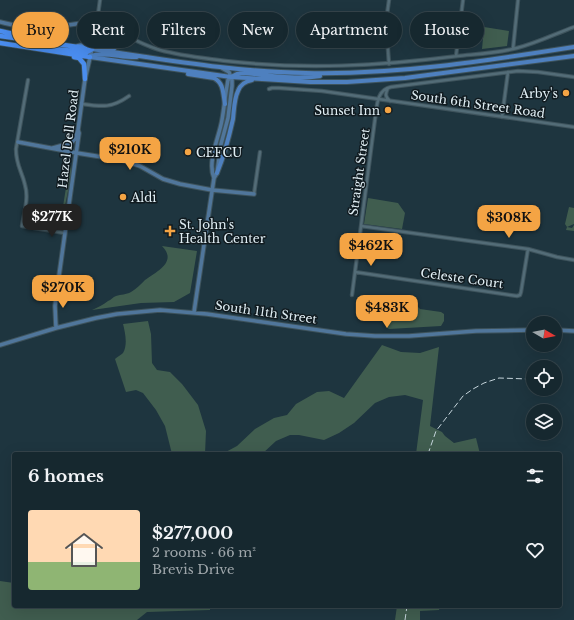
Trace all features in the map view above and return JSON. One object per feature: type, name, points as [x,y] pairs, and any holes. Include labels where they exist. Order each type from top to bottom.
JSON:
[{"type":"highway","points":[[0,31],[12,33]]},
{"type":"highway","points":[[0,36],[12,38]]},
{"type":"highway","points":[[1,44],[90,57]]},
{"type":"highway","points":[[69,45],[92,49]]},
{"type":"highway","points":[[43,50],[50,48],[87,52],[92,49]]},
{"type":"highway","points":[[43,50],[49,54],[76,57],[82,60],[85,68],[85,79]]},
{"type":"main road","points":[[92,49],[222,68],[287,73],[332,74],[381,72],[429,67],[511,57],[574,47]]},
{"type":"main road","points":[[110,48],[131,52],[144,57]]},
{"type":"main road","points":[[90,57],[100,54],[130,58],[144,57]]},
{"type":"main road","points":[[90,57],[231,77],[310,82],[386,80],[436,75],[574,56]]},
{"type":"main road","points":[[148,66],[161,70],[214,78],[222,85],[225,104]]},
{"type":"main road","points":[[231,77],[243,73],[310,77],[332,74]]},
{"type":"main road","points":[[217,173],[222,161],[231,127],[238,91],[247,81],[258,79]]},
{"type":"street","name":"Hazel Dell Road","points":[[98,12],[100,0]]},
{"type":"street","points":[[389,0],[386,22],[389,64]]},
{"type":"street","points":[[456,56],[463,0]]},
{"type":"street","points":[[513,49],[518,0]]},
{"type":"street","points":[[0,22],[39,28],[77,23]]},
{"type":"street","points":[[139,42],[170,53],[192,57],[291,66],[342,66],[389,64],[513,49],[534,43],[574,27]]},
{"type":"street","name":"Hazel Dell Road","points":[[56,328],[55,306],[85,79],[92,49]]},
{"type":"street","points":[[194,312],[214,178],[217,173],[221,144],[228,118],[232,86],[229,72],[222,68]]},
{"type":"street","points":[[378,99],[382,90],[388,87],[508,72],[529,71],[574,77]]},
{"type":"street","points":[[502,117],[508,72]]},
{"type":"street","points":[[214,178],[211,171],[216,142],[222,121],[228,80],[231,77]]},
{"type":"street","points":[[28,80],[16,149],[16,160],[26,186],[26,200],[22,226],[65,233]]},
{"type":"street","points":[[388,87],[386,96],[390,101]]},
{"type":"street","name":"South 6th Street Road","points":[[269,89],[306,89],[574,127]]},
{"type":"street","points":[[82,104],[108,106],[121,102],[129,96]]},
{"type":"street","name":"Straight Street","points":[[352,295],[378,99]]},
{"type":"street","points":[[52,148],[70,144],[76,137],[78,130]]},
{"type":"street","points":[[18,142],[122,160],[132,163],[169,181],[212,190],[254,194],[260,152]]},
{"type":"street","points":[[361,226],[528,249],[574,260]]},
{"type":"street","name":"Celeste Court","points":[[355,272],[517,296],[522,292],[528,249]]},
{"type":"street","name":"South 11th Street","points":[[0,345],[56,328],[117,314],[160,310],[194,312],[346,334],[375,336],[409,336],[476,331],[526,330]]},
{"type":"street","points":[[562,330],[574,331]]},
{"type":"green space","points":[[484,27],[509,31],[507,46],[482,49],[484,48]]},
{"type":"green space","points":[[67,161],[69,161],[71,168],[71,176],[60,225],[69,169]]},
{"type":"green space","points":[[368,198],[398,203],[405,213],[402,229],[364,224]]},
{"type":"green space","points":[[569,207],[574,208],[574,224],[567,227],[565,224]]},
{"type":"green space","points":[[574,225],[574,231],[566,230],[567,227],[572,228]]},
{"type":"green space","points":[[162,246],[197,251],[190,293],[174,302],[141,303],[92,310],[115,296],[131,292],[164,266],[168,257]]},
{"type":"green space","points":[[395,302],[416,305],[420,309],[441,312],[444,314],[444,321],[441,326],[389,329],[386,327],[387,304]]},
{"type":"green space","points":[[148,321],[151,334],[152,363],[157,370],[170,372],[182,384],[198,405],[206,431],[205,452],[172,452],[165,426],[156,410],[143,393],[136,390],[126,392],[115,359],[125,350],[126,338],[123,324]]},
{"type":"green space","points":[[382,345],[401,352],[420,353],[439,347],[430,426],[442,432],[454,443],[476,438],[480,452],[416,452],[423,400],[405,395],[389,397],[375,403],[354,423],[339,433],[324,440],[299,435],[290,435],[276,441],[264,452],[226,452],[237,446],[255,429],[274,418],[287,415],[296,404],[317,392],[329,391],[344,398]]},
{"type":"green space","points":[[0,581],[12,583],[12,608],[210,608],[210,610],[147,612],[137,620],[0,620]]},
{"type":"green space","points":[[397,608],[440,608],[439,610],[420,611],[420,620],[395,620]]},
{"type":"railway","points":[[429,452],[436,431],[463,396],[484,383],[499,378],[526,379]]},
{"type":"railway","points":[[405,620],[407,608]]},
{"type":"place","name":"Arby's","points":[[566,93]]},
{"type":"place","name":"Sunset Inn","points":[[388,110]]},
{"type":"place","name":"CEFCU","points":[[188,152]]},
{"type":"place","name":"Aldi","points":[[123,197]]},
{"type":"place","name":"St. John's Health Center","points":[[170,231]]}]
